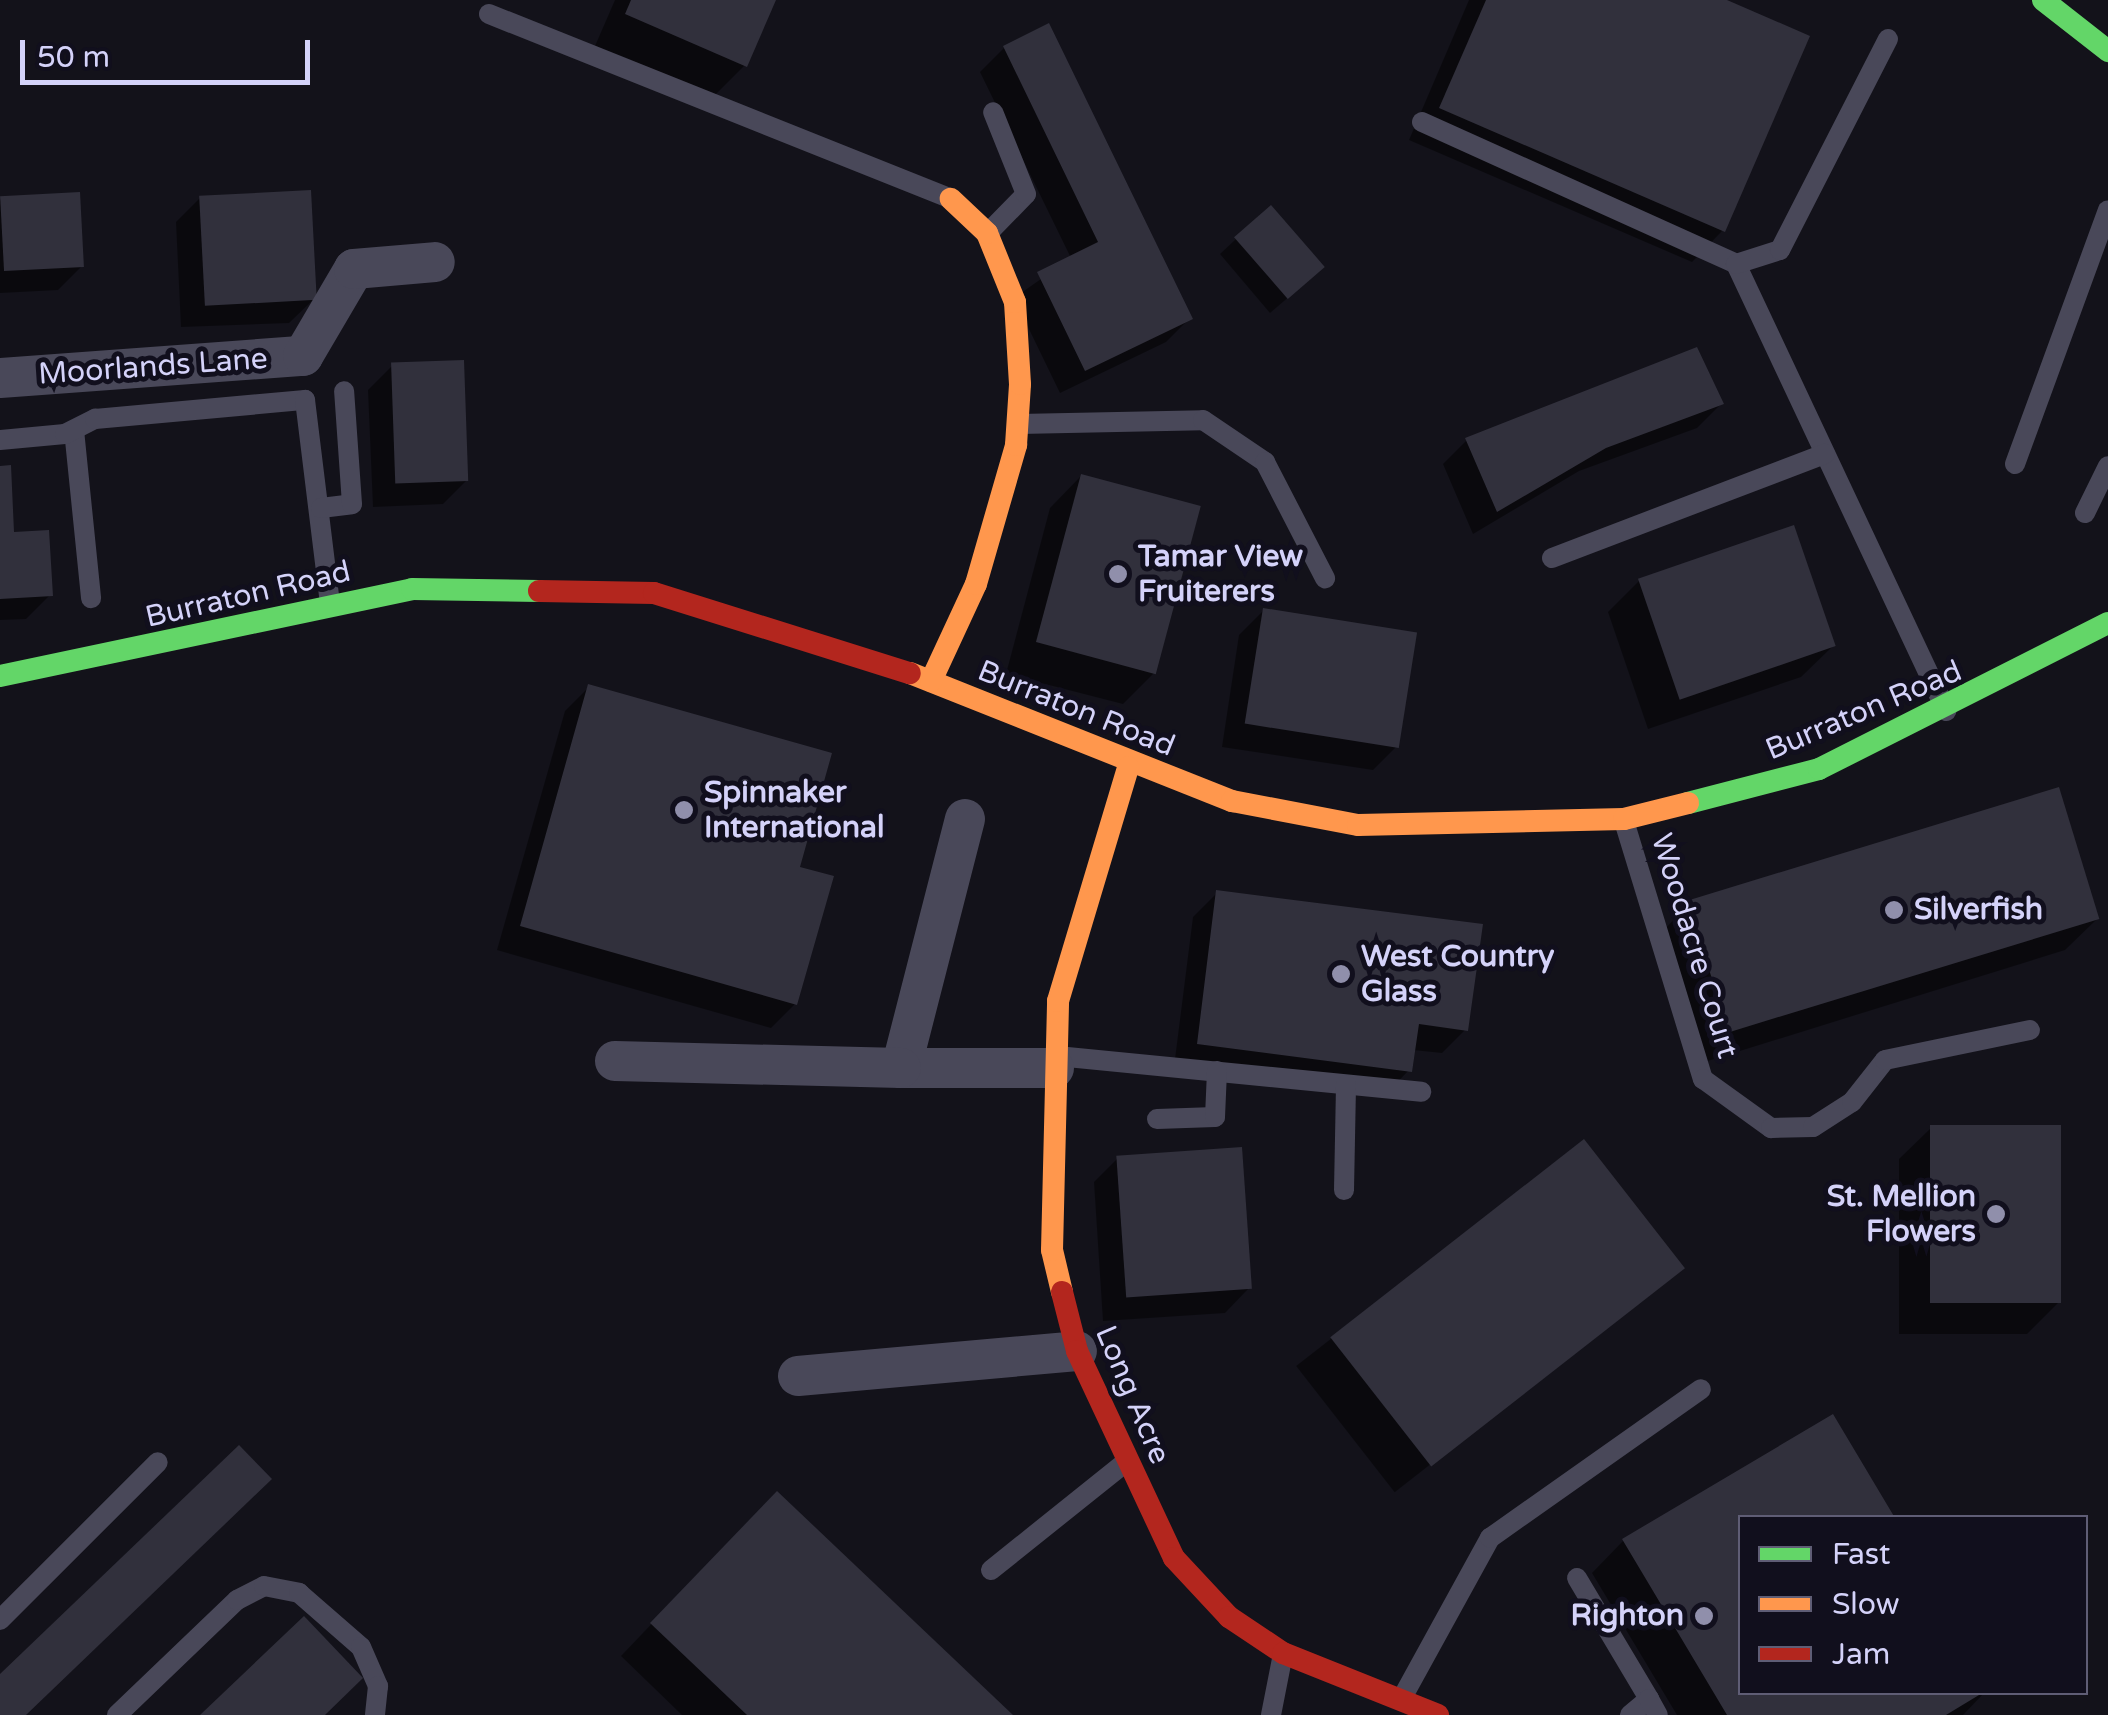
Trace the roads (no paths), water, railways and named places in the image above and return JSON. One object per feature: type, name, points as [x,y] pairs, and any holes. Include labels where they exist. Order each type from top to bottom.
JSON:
[{"type":"street","points":[[2043,0],[2108,51]]},
{"type":"street","points":[[930,682],[976,584],[1017,424],[1015,302],[988,233],[951,198]]},
{"type":"street","name":"Moorlands Lane","points":[[0,378],[303,356],[354,269],[434,262]]},
{"type":"street","name":"Burraton Road","points":[[0,676],[412,589],[557,584],[654,593],[748,612],[930,682],[1128,767],[1232,801],[1358,825],[1624,818],[1819,769],[1947,712],[2108,623]]},
{"type":"street","name":"Long Acre","points":[[1128,767],[1058,1001],[1052,1250],[1077,1351],[1174,1558],[1229,1618],[1283,1654],[1355,1693],[1402,1698],[1438,1715]]},
{"type":"street","points":[[902,1068],[965,819]]},
{"type":"street","points":[[615,1061],[902,1068],[1055,1062]]},
{"type":"street","points":[[798,1376],[1077,1351]]},
{"type":"lane","points":[[488,14],[951,198]]},
{"type":"lane","points":[[1736,264],[1780,250],[1888,38]]},
{"type":"lane","points":[[988,233],[1026,194],[994,112]]},
{"type":"lane","points":[[1422,122],[1736,264],[1947,712]]},
{"type":"lane","points":[[2015,464],[2106,221]]},
{"type":"lane","points":[[321,508],[352,504],[344,391]]},
{"type":"lane","points":[[0,440],[74,430],[95,419],[305,400],[330,604]]},
{"type":"lane","points":[[1017,424],[1203,420],[1265,462],[1325,578]]},
{"type":"lane","points":[[74,430],[91,598]]},
{"type":"lane","points":[[1552,558],[1826,454]]},
{"type":"lane","points":[[2086,513],[2108,466]]},
{"type":"lane","name":"Woodacre Court","points":[[1624,818],[1702,1080],[1771,1128],[1812,1127],[1852,1102],[1886,1060],[2030,1030]]},
{"type":"lane","points":[[1055,1062],[1217,1071],[1420,1092]]},
{"type":"lane","points":[[1157,1119],[1216,1116],[1217,1071]]},
{"type":"lane","points":[[1344,1190],[1346,1085]]},
{"type":"lane","points":[[1402,1698],[1490,1538],[1701,1389]]},
{"type":"lane","points":[[0,1620],[158,1462]]},
{"type":"lane","points":[[991,1570],[1126,1462]]},
{"type":"lane","points":[[1577,1578],[1653,1707],[1630,1715]]},
{"type":"lane","points":[[117,1715],[237,1600],[264,1586],[300,1593],[361,1647],[378,1686],[375,1715]]},
{"type":"lane","points":[[1271,1715],[1283,1654]]},
{"type":"place","name":"Tamar View Fruiterers","points":[[1118,574]]},
{"type":"place","name":"Spinnaker International","points":[[684,810]]},
{"type":"place","name":"Silverfish","points":[[1894,910]]},
{"type":"place","name":"West Country Glass","points":[[1341,974]]},
{"type":"place","name":"St. Mellion Flowers","points":[[1996,1214]]},
{"type":"place","name":"Righton","points":[[1704,1616]]}]
